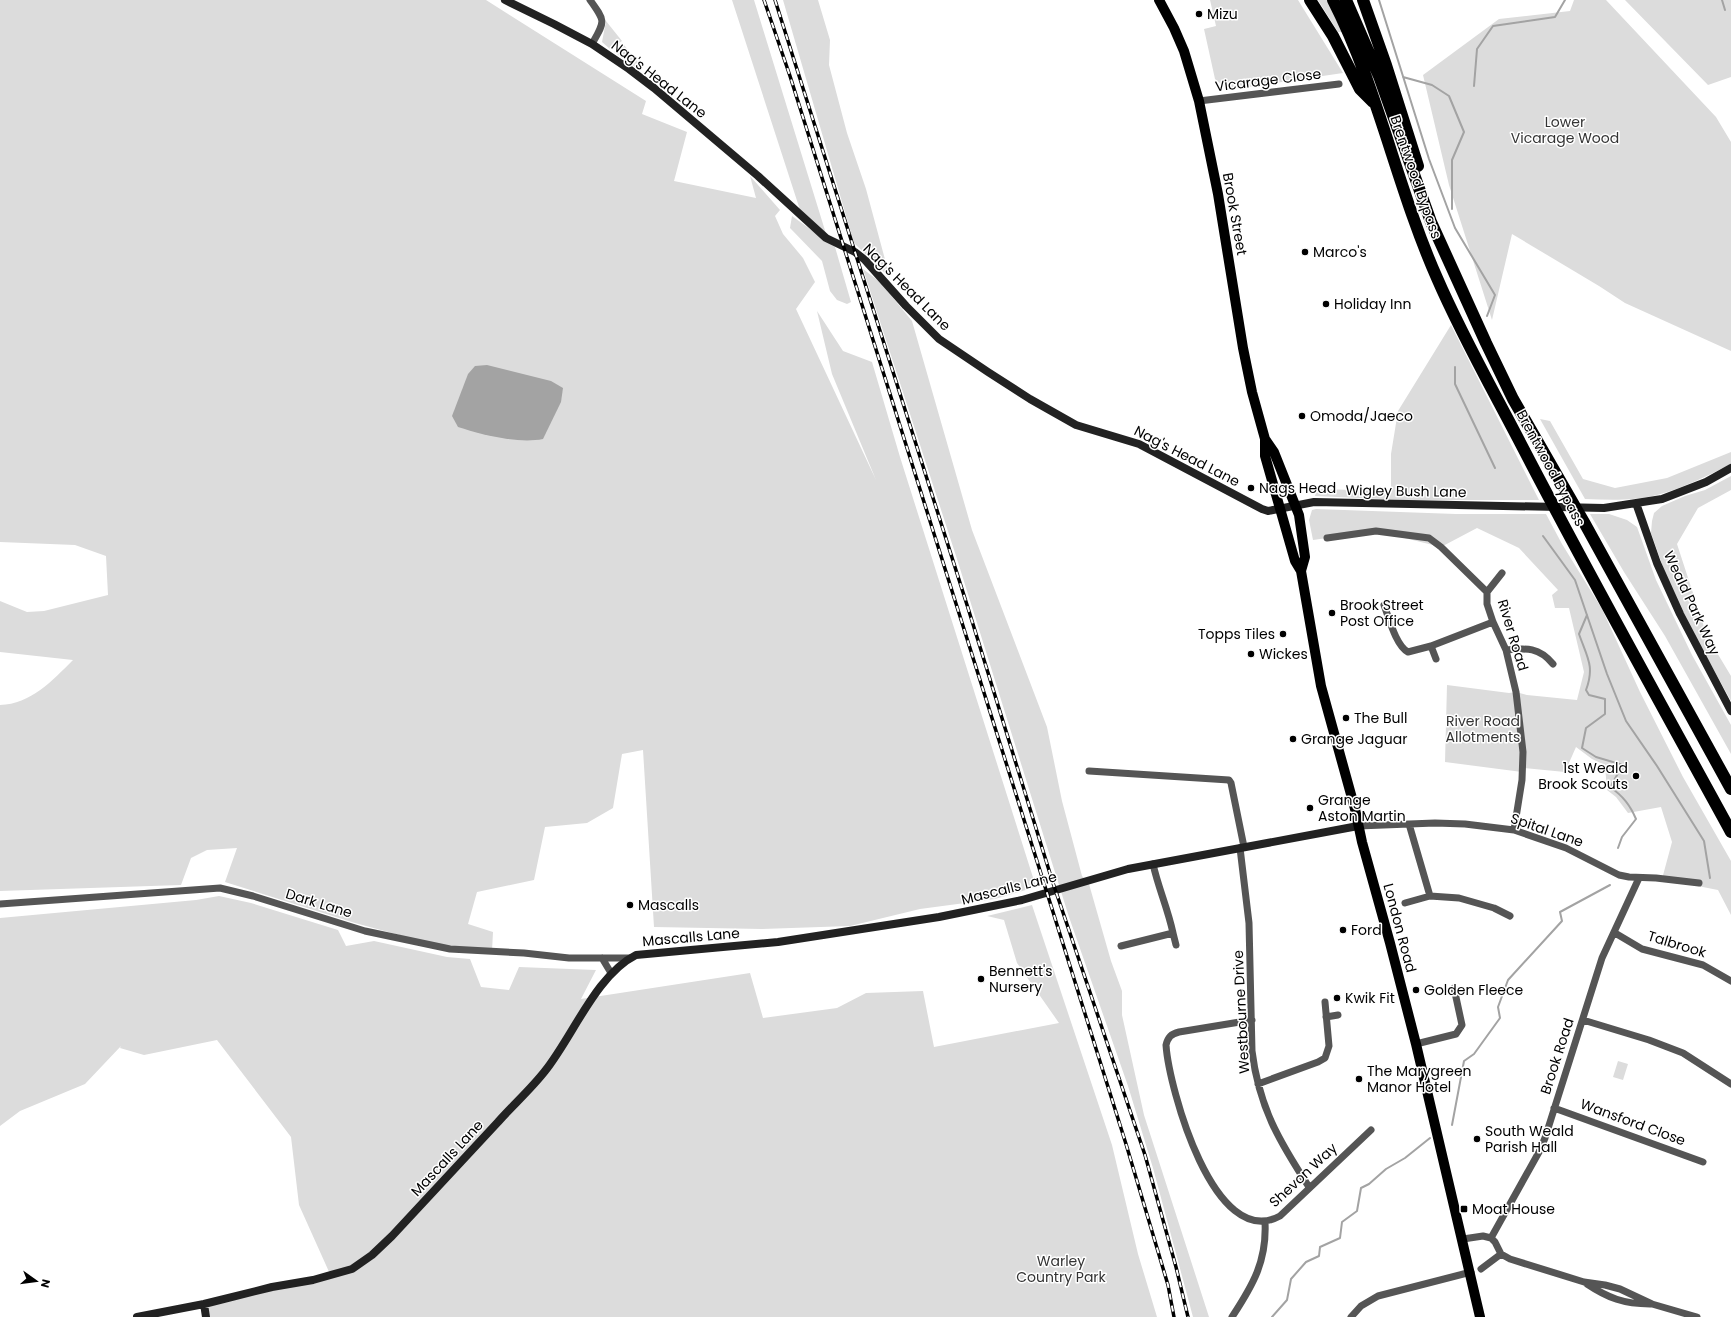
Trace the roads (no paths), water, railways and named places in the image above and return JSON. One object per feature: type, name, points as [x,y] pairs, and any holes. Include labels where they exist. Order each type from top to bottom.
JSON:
[{"type":"highway","points":[[1310,0],[1333,36],[1360,89],[1376,105]]},
{"type":"highway","name":"Brentwood Bypass","points":[[1333,0],[1346,28],[1376,105],[1417,230],[1436,278],[1563,524],[1731,832]]},
{"type":"highway","points":[[1346,0],[1379,76],[1431,222]]},
{"type":"highway","points":[[1363,0],[1386,65],[1418,166],[1431,222]]},
{"type":"highway","name":"Brentwood Bypass","points":[[1431,222],[1457,282],[1513,399],[1585,524],[1731,789]]},
{"type":"main road","name":"Brook Street","points":[[1159,0],[1182,45],[1199,101],[1218,194],[1243,348],[1252,392],[1266,439],[1274,452],[1299,515],[1305,557],[1301,572]]},
{"type":"main road","name":"Brook Street","points":[[1266,439],[1265,456],[1295,560],[1301,572],[1321,686],[1358,826]]},
{"type":"main road","name":"London Road","points":[[1358,826],[1416,1044],[1471,1272],[1480,1317]]},
{"type":"street","name":"Nag's Head Lane","points":[[505,0],[592,44],[654,88],[758,176],[826,238],[855,252],[865,260],[928,328],[988,372],[1058,416],[1076,425],[1139,444],[1262,509],[1268,511],[1281,509]]},
{"type":"street","name":"Nag's Head Lane","points":[[590,0],[603,22],[592,44]]},
{"type":"street","name":"Vicarage Close","points":[[1199,101],[1285,92],[1339,84]]},
{"type":"street","points":[[1636,503],[1662,499],[1706,482],[1731,468]]},
{"type":"street","name":"Wigley Bush Lane","points":[[1281,509],[1295,505],[1324,502],[1604,508],[1636,503]]},
{"type":"street","name":"Weald Park Way","points":[[1636,503],[1657,562],[1680,614],[1731,711]]},
{"type":"street","points":[[1327,538],[1376,531],[1429,538],[1441,547],[1487,592]]},
{"type":"street","name":"River Road","points":[[1502,573],[1487,592],[1488,604],[1493,622],[1506,650],[1516,692],[1523,752],[1522,780],[1514,830]]},
{"type":"street","points":[[1384,605],[1398,642],[1403,650],[1408,652],[1431,646],[1493,622]]},
{"type":"street","points":[[1431,646],[1436,659]]},
{"type":"street","points":[[1506,650],[1518,648],[1537,650],[1547,656],[1553,664]]},
{"type":"street","name":"Westbourne Drive","points":[[1089,771],[1228,780],[1231,783],[1242,848],[1250,923],[1252,1051],[1258,1084],[1272,1127],[1309,1187]]},
{"type":"street","points":[[1409,824],[1430,896]]},
{"type":"street","name":"Spital Lane","points":[[1358,826],[1465,824],[1514,830],[1566,848],[1619,874],[1639,878],[1699,883]]},
{"type":"street","name":"Mascalls Lane","points":[[137,1317],[204,1304],[272,1287],[314,1280],[352,1269],[372,1255],[392,1236],[544,1072],[563,1047],[591,1000],[611,973],[636,955],[778,942],[939,917],[1022,900],[1153,864],[1358,826]]},
{"type":"street","points":[[1153,864],[1156,879],[1169,915],[1176,945]]},
{"type":"street","name":"Brook Road","points":[[1491,1238],[1539,1152],[1545,1138],[1602,958],[1615,933],[1639,878]]},
{"type":"street","name":"Dark Lane","points":[[0,904],[220,888],[253,896],[365,931],[450,950],[524,953],[569,958],[630,958]]},
{"type":"street","points":[[1405,903],[1430,896],[1459,898],[1474,901],[1510,916]]},
{"type":"street","points":[[1122,946],[1173,933]]},
{"type":"street","name":"Talbrook","points":[[1615,933],[1642,949],[1703,965],[1731,981]]},
{"type":"street","points":[[602,958],[611,973]]},
{"type":"street","points":[[1416,1044],[1456,1034],[1462,1025],[1454,988]]},
{"type":"street","points":[[1258,1084],[1325,1058],[1329,1046],[1325,1002]]},
{"type":"street","points":[[1326,1017],[1338,1015]]},
{"type":"street","name":"Shevon Way","points":[[1252,1020],[1172,1034],[1167,1039],[1166,1045],[1172,1080],[1184,1124],[1195,1150],[1214,1185],[1226,1202],[1240,1214],[1258,1222],[1272,1220],[1280,1216],[1371,1130]]},
{"type":"street","points":[[1582,1020],[1649,1040],[1683,1053],[1731,1084]]},
{"type":"street","name":"Wansford Close","points":[[1554,1108],[1703,1162]]},
{"type":"street","points":[[1232,1317],[1248,1294],[1260,1267],[1265,1241],[1265,1222]]},
{"type":"street","points":[[1463,1239],[1483,1236],[1491,1238],[1495,1242],[1501,1254],[1510,1260],[1584,1282],[1620,1289],[1652,1304],[1697,1317]]},
{"type":"street","points":[[1481,1269],[1501,1254]]},
{"type":"street","points":[[1351,1317],[1362,1306],[1378,1296],[1471,1272]]},
{"type":"street","points":[[1584,1282],[1604,1295],[1618,1300],[1631,1304],[1652,1304]]},
{"type":"street","points":[[204,1304],[206,1317]]},
{"type":"waterway","points":[[1379,0],[1429,159],[1455,228],[1495,295],[1487,316]]},
{"type":"waterway","points":[[1474,86],[1477,49],[1493,26],[1555,17],[1565,0]]},
{"type":"waterway","points":[[1722,0],[1725,10]]},
{"type":"waterway","points":[[1403,77],[1432,85],[1449,96],[1464,132],[1452,160],[1452,209]]},
{"type":"waterway","points":[[1455,367],[1455,384],[1495,468]]},
{"type":"waterway","points":[[1543,536],[1575,580],[1607,674],[1626,721],[1657,766],[1704,841],[1710,878]]},
{"type":"waterway","points":[[1587,615],[1579,634],[1590,668],[1589,682],[1586,690],[1589,695],[1605,699],[1605,714],[1586,728],[1582,748],[1596,757],[1623,765],[1610,787],[1626,801],[1636,819],[1622,837],[1618,848]]},
{"type":"waterway","points":[[1452,1125],[1464,1061],[1474,1054],[1500,1018],[1498,1007],[1508,980],[1562,921],[1560,912],[1610,885]]},
{"type":"waterway","points":[[1272,1317],[1287,1300],[1291,1279],[1306,1262],[1319,1256],[1320,1247],[1340,1238],[1342,1222],[1357,1211],[1361,1188],[1369,1184],[1386,1169],[1405,1158],[1430,1138]]},
{"type":"railway","points":[[764,0],[790,76],[1126,1144],[1168,1285],[1174,1317]]},
{"type":"railway","points":[[775,0],[968,608],[1052,880],[1145,1155],[1176,1267],[1188,1317]]},
{"type":"place","name":"Mizu","points":[[1199,14]]},
{"type":"place","name":"Marco's","points":[[1305,252]]},
{"type":"place","name":"Holiday Inn","points":[[1326,304]]},
{"type":"place","name":"Omoda/Jaeco","points":[[1302,416]]},
{"type":"place","name":"Nags Head","points":[[1251,488]]},
{"type":"place","name":"Brook Street Post Office","points":[[1332,613]]},
{"type":"place","name":"Topps Tiles","points":[[1283,634]]},
{"type":"place","name":"Wickes","points":[[1251,654]]},
{"type":"place","name":"The Bull","points":[[1346,718]]},
{"type":"place","name":"Grange Jaguar","points":[[1293,739]]},
{"type":"place","name":"1st Weald Brook Scouts","points":[[1636,776]]},
{"type":"place","name":"Grange Aston Martin","points":[[1310,808]]},
{"type":"place","name":"Mascalls","points":[[630,905]]},
{"type":"place","name":"Ford","points":[[1343,930]]},
{"type":"place","name":"Bennett's Nursery","points":[[981,979]]},
{"type":"place","name":"Golden Fleece","points":[[1416,990]]},
{"type":"place","name":"Kwik Fit","points":[[1337,998]]},
{"type":"place","name":"The Marygreen Manor Hotel","points":[[1359,1079]]},
{"type":"place","name":"South Weald Parish Hall","points":[[1477,1139]]},
{"type":"place","name":"Moat House","points":[[1464,1209]]},
{"type":"park label","name":"Lower Vicarage Wood","points":[[1565,130]]},
{"type":"park label","name":"River Road Allotments","points":[[1483,730]]},
{"type":"park label","name":"Warley Country Park","points":[[1061,1270]]}]
